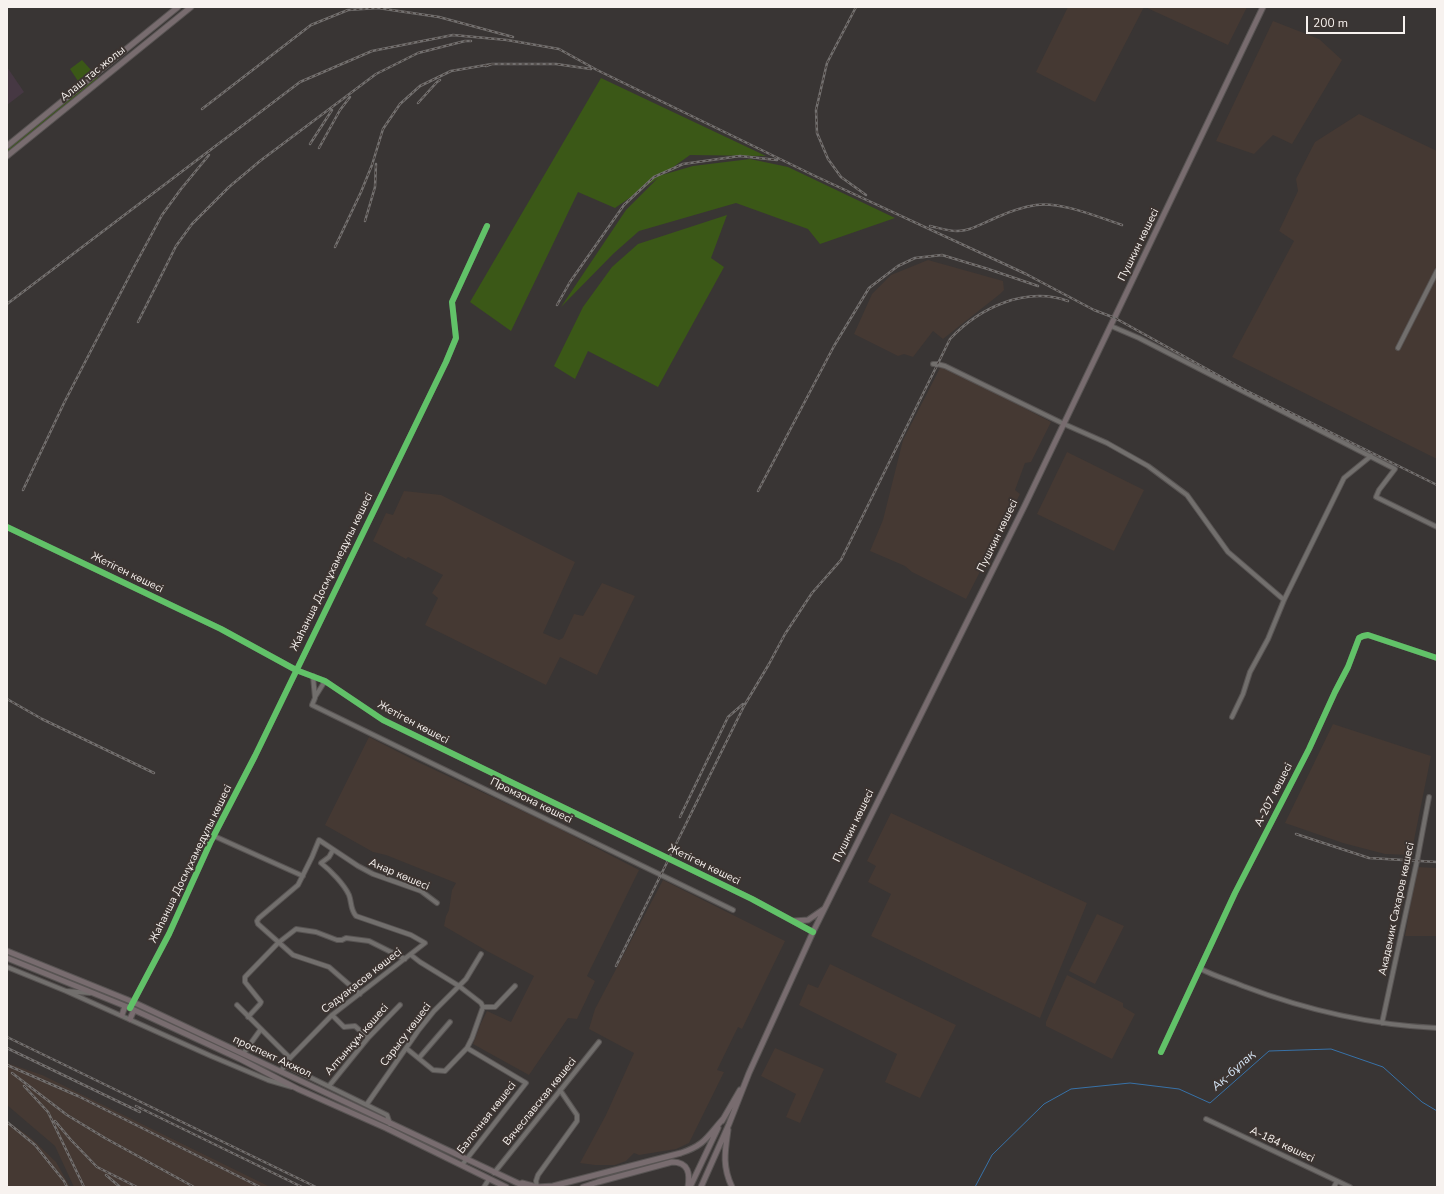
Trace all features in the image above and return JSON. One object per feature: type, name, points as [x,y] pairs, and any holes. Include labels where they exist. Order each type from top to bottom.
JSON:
[{"type":"main road","name":"Алаш тас жолы","points":[[7,146],[178,7]]},
{"type":"main road","name":"Алаш тас жолы","points":[[7,156],[190,7]]},
{"type":"main road","name":"Пушкин көшесі","points":[[749,1073],[826,907],[1064,424],[1263,7]]},
{"type":"main road","points":[[102,69],[107,75]]},
{"type":"main road","points":[[794,921],[808,920],[826,907]]},
{"type":"main road","name":"проспект Акжол","points":[[7,951],[132,1002],[526,1187]]},
{"type":"main road","name":"проспект Акжол","points":[[7,958],[130,1008],[386,1128],[506,1187]]},
{"type":"main road","points":[[122,1015],[130,1008]]},
{"type":"main road","points":[[130,1008],[130,1019]]},
{"type":"main road","points":[[689,1187],[723,1119],[749,1073]]},
{"type":"main road","points":[[701,1187],[729,1124],[749,1073]]},
{"type":"main road","points":[[512,1181],[537,1187],[563,1184],[686,1152],[698,1146],[708,1138],[723,1119]]},
{"type":"main road","points":[[729,1124],[725,1162],[727,1177],[732,1187]]},
{"type":"main road","points":[[583,1187],[591,1183],[672,1162],[681,1164],[688,1171],[690,1176],[689,1187]]},
{"type":"main road","points":[[496,1182],[501,1187]]},
{"type":"street","name":"Жаһанша Досмұхамедұлы көшесі","points":[[130,1008],[169,934],[214,836],[449,356],[456,338],[452,302],[487,226]]},
{"type":"street","points":[[1398,348],[1437,271]]},
{"type":"street","points":[[1111,326],[1139,338],[1395,469],[1379,490],[1376,497],[1437,527]]},
{"type":"street","points":[[933,364],[945,366],[1064,424],[1107,443],[1148,466],[1187,495],[1228,552],[1284,600]]},
{"type":"street","points":[[1232,717],[1243,694],[1250,672],[1268,639],[1284,600],[1344,478],[1371,456]]},
{"type":"street","name":"Жетіген көшесі","points":[[7,527],[221,629],[296,670],[325,681],[390,724],[669,858],[814,932]]},
{"type":"street","name":"А-207 көшесі","points":[[1200,968],[1235,893],[1348,668],[1359,638],[1368,635],[1437,658]]},
{"type":"street","points":[[313,676],[314,698]]},
{"type":"street","points":[[314,698],[325,681]]},
{"type":"street","name":"Промзона көшесі","points":[[314,698],[312,705],[732,910]]},
{"type":"street","name":"Академик Сахаров көшесі","points":[[1382,1023],[1417,861],[1429,797]]},
{"type":"street","points":[[214,836],[303,876]]},
{"type":"street","name":"Анар көшесі","points":[[278,943],[258,924],[258,918],[298,885],[319,840],[358,866],[373,874],[421,891],[437,903]]},
{"type":"street","points":[[312,857],[321,863],[329,857],[333,850]]},
{"type":"street","name":"Сәдуақасов көшесі","points":[[281,1072],[290,1058],[332,1015],[425,943],[411,935],[356,916],[351,909],[350,899],[347,892],[330,870],[321,863]]},
{"type":"street","points":[[248,1017],[260,1004],[260,1002],[245,982],[245,977],[278,943],[296,929],[316,932],[337,940],[346,938],[369,940],[405,959]]},
{"type":"street","points":[[278,943],[298,958],[326,966],[334,970],[360,994]]},
{"type":"street","name":"Сарысу көшесі","points":[[367,1104],[434,1011],[466,979],[481,954]]},
{"type":"street","points":[[411,955],[459,986],[481,1003],[483,1007]]},
{"type":"street","points":[[7,967],[122,1015],[211,1056],[268,1080],[298,1088]]},
{"type":"street","points":[[1161,1052],[1200,968],[1261,993],[1324,1012],[1382,1023],[1437,1028]]},
{"type":"street","points":[[483,1007],[496,1007],[516,986]]},
{"type":"street","points":[[66,991],[94,993]]},
{"type":"street","points":[[237,1005],[290,1058]]},
{"type":"street","name":"Алтынқұм көшесі","points":[[329,1086],[368,1038],[400,1005]]},
{"type":"street","points":[[406,1048],[432,1070],[445,1071],[467,1048],[483,1007]]},
{"type":"street","points":[[332,1015],[344,1027],[355,1026],[368,1038]]},
{"type":"street","points":[[419,1058],[450,1022]]},
{"type":"street","points":[[242,1054],[261,1029]]},
{"type":"street","name":"Вячеславская көшесі","points":[[494,1173],[599,1042]]},
{"type":"street","name":"Балочная көшесі","points":[[462,1165],[526,1082],[467,1048]]},
{"type":"street","points":[[285,1065],[388,1115],[390,1124]]},
{"type":"street","points":[[537,1187],[536,1181],[538,1175],[577,1121],[577,1116],[560,1090]]},
{"type":"street","name":"А-184 көшесі","points":[[1206,1119],[1350,1187]]},
{"type":"street","points":[[484,1187],[489,1179]]},
{"type":"street","points":[[1334,1187],[1337,1181]]},
{"type":"shaded area","points":[[1068,7],[1144,7],[1095,102],[1036,72]]},
{"type":"shaded area","points":[[1145,7],[1247,7],[1228,45]]},
{"type":"shaded area","points":[[1273,21],[1319,39],[1342,60],[1292,144],[1273,135],[1254,154],[1216,141]]},
{"type":"shaded area","points":[[7,67],[24,92],[7,105]]},
{"type":"shaded area","points":[[1359,114],[1437,151],[1437,459],[1232,357],[1294,241],[1279,231],[1298,191],[1296,179],[1315,142]]},
{"type":"shaded area","points":[[928,260],[1003,281],[1004,290],[943,339],[933,331],[913,357],[904,354],[898,356],[854,334],[872,294],[891,275]]},
{"type":"shaded area","points":[[946,367],[1051,422],[1031,462],[1025,463],[1015,490],[1020,494],[966,599],[912,572],[905,566],[870,551],[883,520],[903,440],[940,368]]},
{"type":"shaded area","points":[[1067,452],[1144,490],[1114,551],[1037,514]]},
{"type":"shaded area","points":[[404,491],[441,495],[575,562],[543,633],[559,640],[563,638],[574,614],[583,616],[602,583],[635,596],[597,675],[560,657],[546,685],[425,625],[438,598],[432,593],[443,575],[408,557],[406,559],[373,541],[386,513],[393,515]]},
{"type":"shaded area","points":[[1333,724],[1431,756],[1411,855],[1385,854],[1343,843],[1285,823]]},
{"type":"shaded area","points":[[369,737],[420,763],[552,825],[639,870],[587,976],[595,981],[577,1019],[568,1018],[529,1075],[473,1044],[487,1011],[511,1022],[534,976],[444,926],[449,910],[452,890],[456,883],[386,855],[373,852],[325,825]]},
{"type":"shaded area","points":[[891,813],[1087,903],[1040,1018],[871,936],[891,894],[868,882],[876,866],[867,861]]},
{"type":"shaded area","points":[[1417,867],[1437,868],[1437,936],[1405,936]]},
{"type":"shaded area","points":[[663,880],[785,941],[742,1029],[738,1027],[717,1070],[724,1072],[689,1143],[676,1149],[639,1155],[634,1153],[626,1161],[615,1165],[580,1163],[606,1115],[634,1053],[589,1029],[595,1009]]},
{"type":"shaded area","points":[[1097,914],[1124,926],[1095,984],[1069,971]]},
{"type":"shaded area","points":[[830,964],[956,1025],[920,1098],[885,1082],[897,1054],[799,1005],[808,984],[818,988]]},
{"type":"shaded area","points":[[1067,975],[1123,1003],[1123,1007],[1135,1014],[1112,1059],[1046,1026],[1046,1022]]},
{"type":"shaded area","points":[[775,1048],[824,1069],[800,1123],[786,1117],[796,1094],[761,1076]]},
{"type":"shaded area","points":[[7,1063],[42,1075],[270,1187],[74,1187],[55,1146],[7,1105]]},
{"type":"shaded area","points":[[7,1121],[31,1138],[56,1162],[70,1187],[7,1187]]},
{"type":"green space","points":[[82,60],[91,70],[78,81],[70,69]]},
{"type":"green space","points":[[96,76],[98,78],[7,152],[7,148]]},
{"type":"green space","points":[[601,78],[766,156],[690,155],[662,175],[693,166],[750,159],[788,167],[895,218],[820,244],[808,229],[736,203],[639,231],[613,254],[561,307],[626,210],[658,178],[615,208],[578,192],[511,331],[470,302]]},
{"type":"green space","points":[[727,215],[711,258],[724,267],[658,387],[588,351],[575,379],[554,366],[583,307],[612,267],[638,244]]},
{"type":"waterway","name":"Ақ-бұлақ","points":[[975,1187],[992,1155],[1044,1104],[1071,1089],[1130,1083],[1179,1089],[1210,1103],[1269,1051],[1331,1049],[1383,1067],[1422,1102],[1437,1111]]},
{"type":"railway","points":[[856,7],[827,63],[816,110],[817,133],[828,159],[841,177],[866,195]]},
{"type":"railway","points":[[202,109],[311,25],[348,10],[378,8],[439,17],[513,37]]},
{"type":"railway","points":[[7,304],[300,82],[372,51],[453,35],[507,40],[559,49],[597,70],[815,176],[1026,274],[1094,310],[1115,318],[1243,389],[1437,485]]},
{"type":"railway","points":[[138,322],[176,246],[192,224],[229,187],[260,161],[376,74],[418,53],[465,41],[471,41]]},
{"type":"railway","points":[[486,66],[492,64],[556,64],[591,69]]},
{"type":"railway","points":[[335,247],[372,165],[383,129],[400,104],[420,86],[451,71],[492,64]]},
{"type":"railway","points":[[418,103],[440,80]]},
{"type":"railway","points":[[319,148],[340,110],[350,97]]},
{"type":"railway","points":[[310,144],[332,110]]},
{"type":"railway","points":[[23,490],[64,403],[162,215],[209,155]]},
{"type":"railway","points":[[557,305],[570,282],[624,205],[654,177],[683,164],[740,156],[777,160]]},
{"type":"railway","points":[[365,221],[375,187],[376,164]]},
{"type":"railway","points":[[930,226],[963,231],[974,228],[1018,209],[1046,204],[1079,210],[1122,225]]},
{"type":"railway","points":[[758,491],[834,346],[869,288],[898,266],[915,258],[942,255],[1038,286]]},
{"type":"railway","points":[[616,966],[744,706],[785,634],[812,593],[841,560],[950,339],[962,328],[989,309],[1019,298],[1036,296],[1052,297],[1068,301]]},
{"type":"railway","points":[[7,699],[42,719],[154,773]]},
{"type":"railway","points":[[680,817],[728,717],[743,704]]},
{"type":"railway","points":[[1296,834],[1369,858],[1437,862]]},
{"type":"railway","points":[[7,1037],[316,1187]]},
{"type":"railway","points":[[7,1048],[140,1112]]},
{"type":"railway","points":[[7,1065],[78,1096],[260,1187]]},
{"type":"railway","points":[[12,1073],[67,1115],[105,1138],[194,1187]]},
{"type":"railway","points":[[24,1086],[48,1112],[84,1187]]},
{"type":"railway","points":[[136,1106],[302,1187]]},
{"type":"railway","points":[[55,1121],[97,1167],[137,1187]]},
{"type":"railway","points":[[7,1122],[35,1145],[64,1181],[67,1187]]},
{"type":"railway","points":[[106,1175],[120,1187]]},
{"type":"cycle path","points":[[130,1008],[169,934],[211,841],[255,756],[446,362],[456,338],[452,302],[487,226]]},
{"type":"cycle path","points":[[7,527],[221,629],[296,670],[325,681],[383,720],[752,899],[813,932]]},
{"type":"cycle path","points":[[1161,1052],[1235,893],[1309,749],[1348,667],[1359,638],[1368,635],[1437,658]]}]
